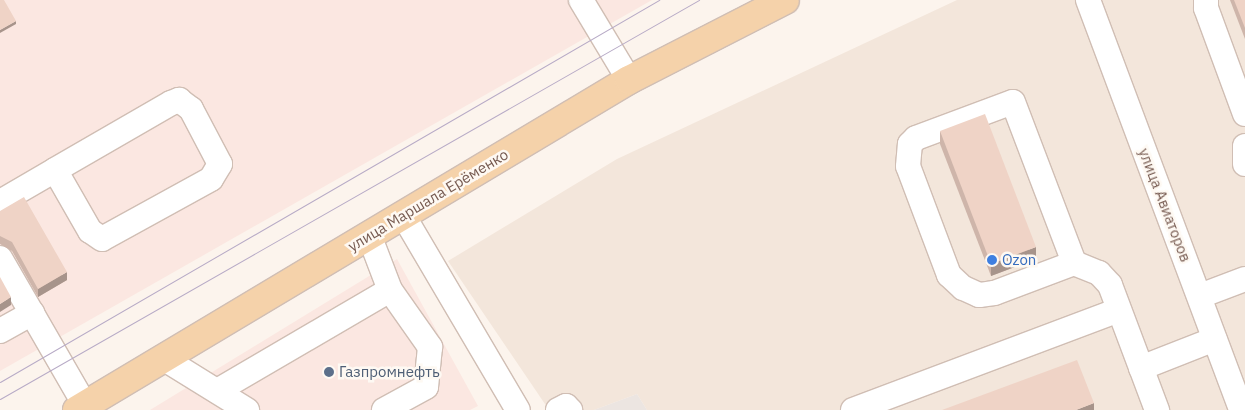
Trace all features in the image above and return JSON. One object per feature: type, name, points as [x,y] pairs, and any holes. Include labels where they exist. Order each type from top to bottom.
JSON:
[{"type":"main road","name":"улица Маршала Ерёменко","points":[[81,408],[629,80],[785,0]]},
{"type":"street","points":[[581,0],[629,80]]},
{"type":"street","name":"улица Авиаторов","points":[[1088,0],[1241,410]]},
{"type":"street","points":[[1206,0],[1206,8],[1245,114]]},
{"type":"street","points":[[0,202],[55,170],[179,100],[191,109],[220,164],[211,179],[102,238],[90,231],[55,170]]},
{"type":"street","points":[[1074,263],[1013,102],[916,138],[910,144],[908,166],[949,275],[963,288],[979,295],[994,293],[1074,263],[1099,272],[1110,285],[1157,410]]},
{"type":"street","points":[[1245,146],[1245,164]]},
{"type":"street","points":[[403,215],[518,410]]},
{"type":"street","points":[[370,235],[390,290],[430,347],[426,387],[384,410]]},
{"type":"street","points":[[0,258],[32,313],[81,408]]},
{"type":"street","points":[[1200,296],[1245,279]]},
{"type":"street","points":[[217,391],[390,290]]},
{"type":"street","points":[[853,410],[1119,310]]},
{"type":"street","points":[[0,331],[32,313]]},
{"type":"street","points":[[1141,368],[1215,339]]},
{"type":"street","points":[[163,358],[248,410]]},
{"type":"street","points":[[558,410],[566,406],[570,410]]},
{"type":"shaded area","points":[[0,0],[652,0],[0,371]]},
{"type":"shaded area","points":[[957,0],[1245,0],[1245,410],[647,410],[637,394],[594,410],[549,410],[448,261],[617,159]]},
{"type":"shaded area","points":[[397,259],[478,406],[470,410],[150,410]]},
{"type":"shaded area","points":[[637,394],[647,410],[594,410]]},
{"type":"building","points":[[0,0],[4,0],[16,21],[0,30]]},
{"type":"building","points":[[1234,0],[1245,0],[1245,28]]},
{"type":"building","points":[[985,114],[1036,247],[991,264],[940,131]]},
{"type":"building","points":[[24,197],[67,272],[38,289],[12,242],[0,236],[0,211]]},
{"type":"building","points":[[0,277],[11,297],[0,304]]},
{"type":"building","points":[[1077,360],[1094,403],[1076,410],[942,410]]},
{"type":"tram line","points":[[0,382],[659,0]]},
{"type":"tram line","points":[[0,399],[699,0]]},
{"type":"place","name":"Ozon","points":[[992,260]]},
{"type":"place","name":"Газпромнефть","points":[[329,372]]}]
